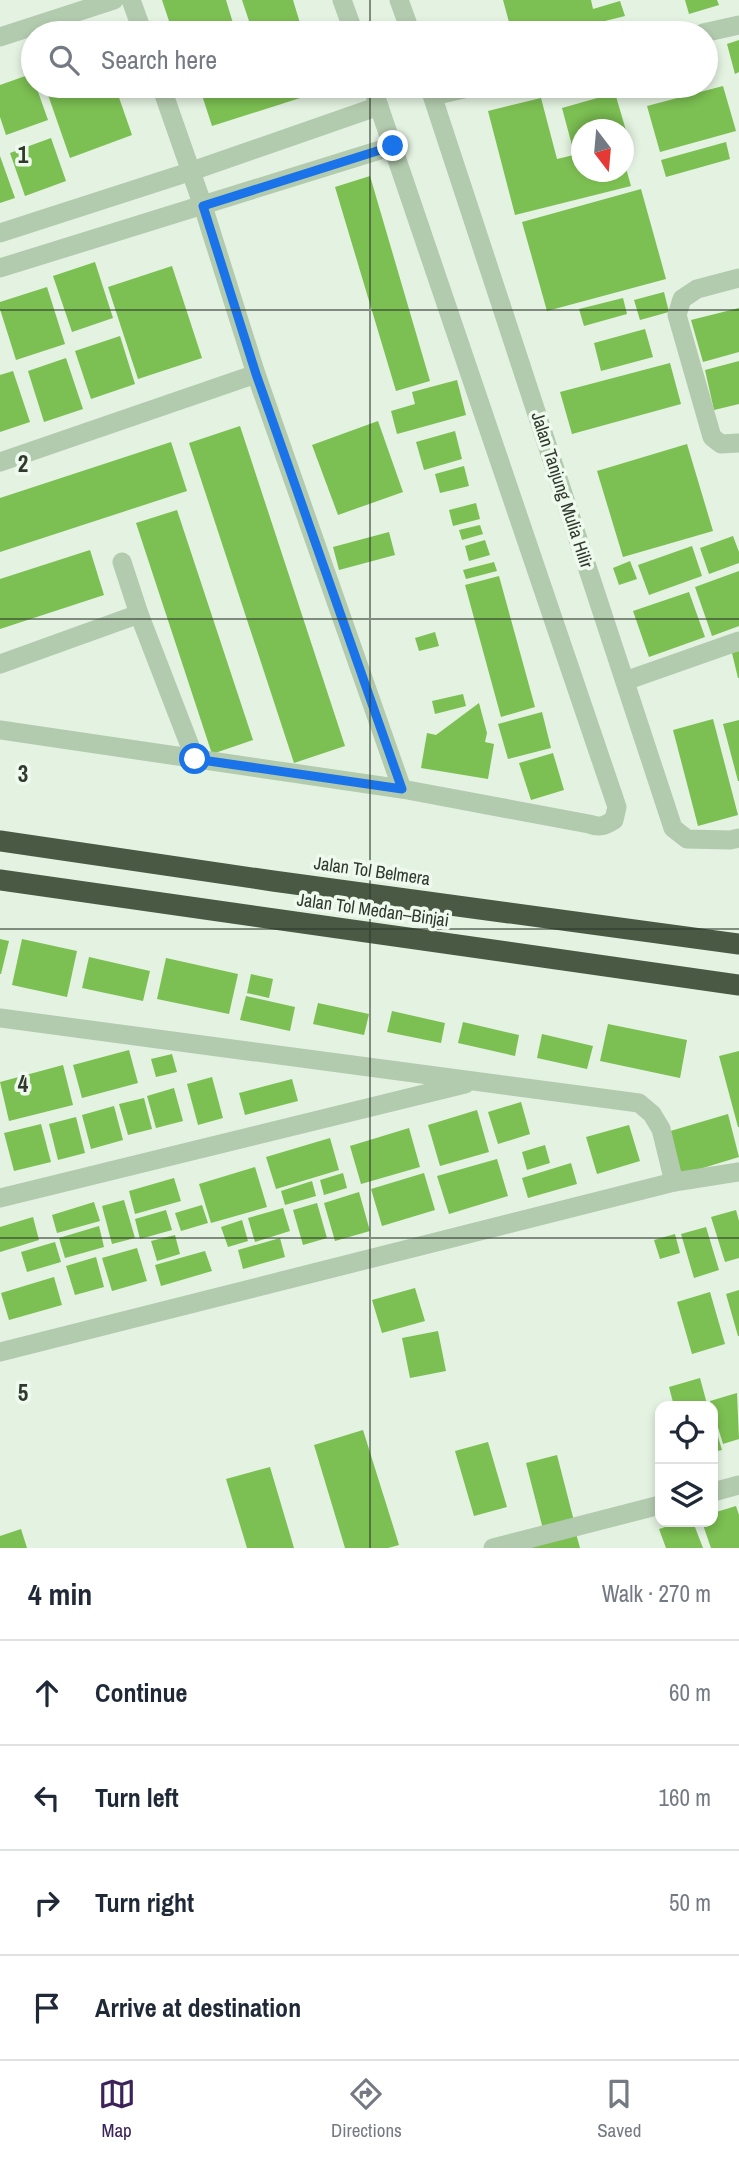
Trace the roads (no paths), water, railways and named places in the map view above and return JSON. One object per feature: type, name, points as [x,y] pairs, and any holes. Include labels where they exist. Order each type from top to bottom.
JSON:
[{"type":"highway","name":"Jalan Tol Belmera","points":[[0,841],[739,944]]},
{"type":"highway","name":"Jalan Tol Medan–Binjai","points":[[0,880],[739,985]]},
{"type":"street","points":[[49,21],[114,0]]},
{"type":"street","points":[[131,0],[139,21]]},
{"type":"street","points":[[342,0],[350,21]]},
{"type":"street","points":[[399,0],[407,21]]},
{"type":"street","points":[[718,30],[739,25]]},
{"type":"street","points":[[0,37],[21,30]]},
{"type":"street","points":[[165,98],[192,171],[256,374],[402,789]]},
{"type":"street","points":[[0,730],[402,789],[598,827],[614,820],[617,807],[376,98]]},
{"type":"street","name":"Jalan Tanjung Mulia Hilir","points":[[433,98],[673,828],[687,839],[739,838]]},
{"type":"street","points":[[0,233],[192,171],[379,106]]},
{"type":"street","points":[[0,268],[393,146]]},
{"type":"street","points":[[739,278],[698,289],[682,299],[677,315],[712,437],[721,444],[739,443]]},
{"type":"street","points":[[0,462],[256,374]]},
{"type":"street","points":[[122,562],[139,614],[195,759]]},
{"type":"street","points":[[0,664],[139,614]]},
{"type":"street","points":[[625,681],[739,641]]},
{"type":"street","points":[[0,1018],[639,1103],[652,1114],[661,1129],[674,1182]]},
{"type":"street","points":[[0,1198],[475,1082]]},
{"type":"street","points":[[0,1352],[674,1182],[739,1172]]},
{"type":"street","points":[[718,1491],[739,1485]]},
{"type":"street","points":[[493,1548],[655,1506]]}]
